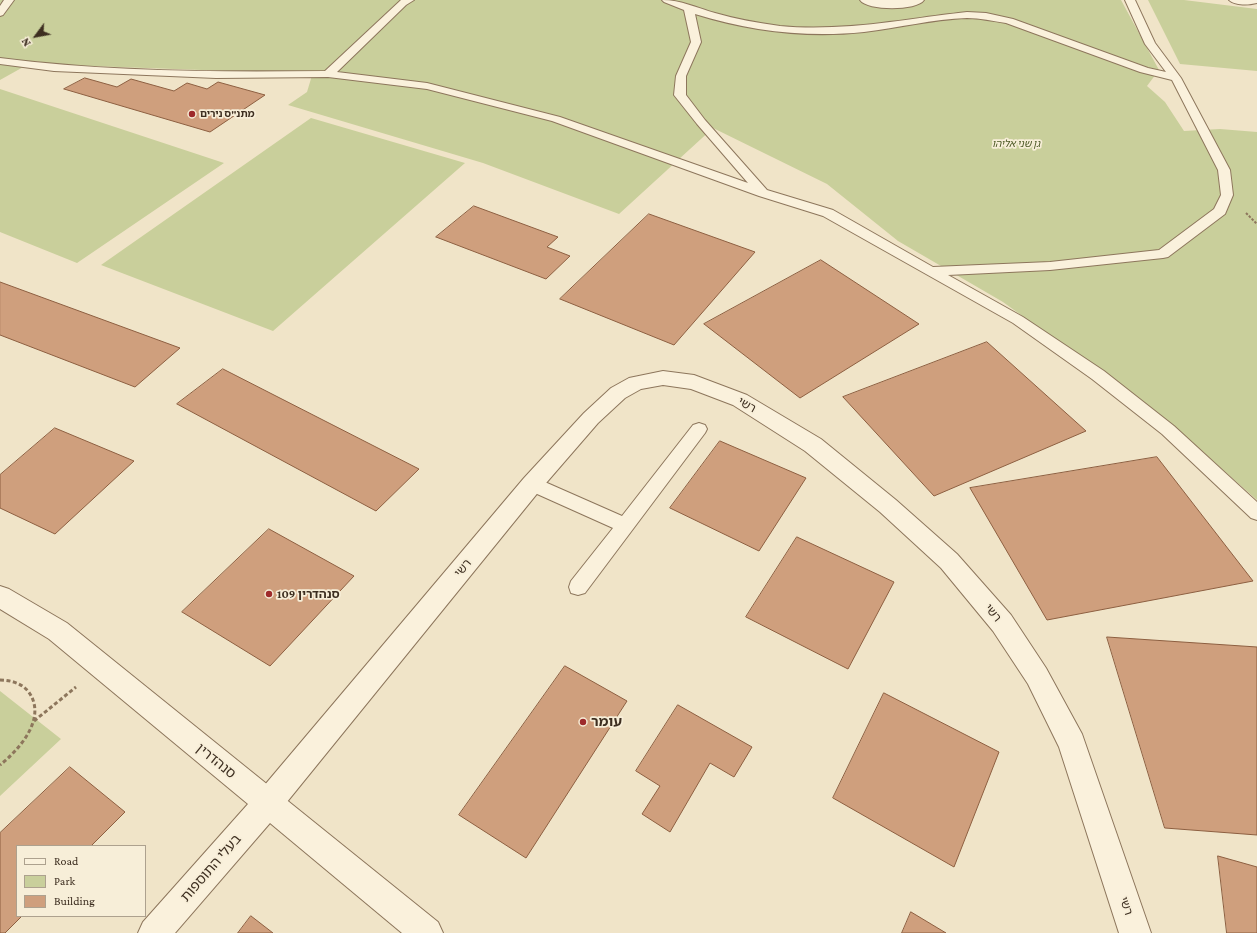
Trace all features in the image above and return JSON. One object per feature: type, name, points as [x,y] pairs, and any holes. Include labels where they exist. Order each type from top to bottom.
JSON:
[{"type":"street","points":[[866,0],[890,6],[918,0]]},
{"type":"street","name":"רשי","points":[[268,803],[532,484],[591,418],[618,393],[636,383],[663,378],[694,382],[740,400],[814,445],[888,506],[949,561],[1002,623],[1037,676],[1072,743],[1135,933]]},
{"type":"street","name":"סנהדרין","points":[[0,596],[58,631],[427,933]]},
{"type":"street","name":"בעלי התוספות","points":[[154,933],[268,803]]},
{"type":"lane","points":[[0,13],[9,0]]},
{"type":"lane","points":[[328,74],[408,0]]},
{"type":"lane","points":[[667,0],[689,9],[738,22],[770,27],[805,29],[848,30],[967,14],[986,16],[1008,21],[1144,70],[1176,78]]},
{"type":"lane","points":[[929,271],[1050,266],[1163,254],[1220,211],[1227,195],[1224,170],[1176,78],[1150,44],[1130,0]]},
{"type":"lane","points":[[1234,0],[1249,2],[1257,0]]},
{"type":"lane","points":[[689,9],[696,42],[681,76],[680,95],[701,122],[763,193]]},
{"type":"lane","points":[[0,61],[54,68],[216,75],[328,74],[427,86],[556,119],[763,193],[828,213],[1018,320],[1098,375],[1168,430],[1257,513]]},
{"type":"lane","points":[[578,587],[699,429]]},
{"type":"lane","points":[[532,484],[625,525]]},
{"type":"path","points":[[33,721],[101,666]]},
{"type":"path","points":[[0,680],[19,684],[30,693],[34,704],[33,721],[25,739],[11,758],[0,765]]},
{"type":"green space","name":"גן שני אליהו","points":[[0,0],[1121,0],[1159,70],[1147,86],[1165,102],[1184,131],[1220,129],[1257,132],[1257,500],[1170,423],[1003,302],[898,241],[827,184],[713,128],[619,214],[483,163],[288,105],[307,92],[313,72],[229,71],[63,65],[34,61],[0,80]]},
{"type":"green space","points":[[1148,0],[1184,0],[1257,9],[1257,71],[1180,64]]},
{"type":"green space","points":[[0,89],[224,163],[77,263],[0,232]]},
{"type":"green space","points":[[311,118],[465,163],[273,331],[101,265]]},
{"type":"green space","points":[[0,691],[61,739],[0,796]]},
{"type":"building","name":"מתנ\"ס נירים","points":[[85,78],[117,87],[131,79],[174,91],[187,83],[207,89],[218,82],[265,95],[210,132],[64,89]]},
{"type":"building","points":[[474,206],[558,237],[547,247],[570,256],[546,279],[436,237]]},
{"type":"building","points":[[649,214],[755,252],[674,345],[560,299]]},
{"type":"building","points":[[821,260],[919,324],[800,398],[704,324]]},
{"type":"building","points":[[0,282],[180,348],[135,387],[0,335]]},
{"type":"building","points":[[987,342],[1086,431],[934,496],[843,397]]},
{"type":"building","points":[[223,369],[419,469],[376,511],[177,404]]},
{"type":"building","points":[[55,428],[134,461],[55,534],[0,508],[0,475]]},
{"type":"building","points":[[720,441],[806,478],[759,551],[670,508]]},
{"type":"building","points":[[1157,457],[1253,581],[1047,620],[970,488]]},
{"type":"building","name":"סנהדרין 109","points":[[269,529],[354,576],[270,666],[182,612]]},
{"type":"building","points":[[797,537],[894,582],[848,669],[746,617]]},
{"type":"building","points":[[1107,637],[1257,647],[1257,835],[1165,828]]},
{"type":"building","points":[[565,666],[627,701],[526,858],[459,815]]},
{"type":"building","points":[[884,693],[999,752],[954,867],[833,798]]},
{"type":"building","points":[[678,705],[752,747],[734,777],[710,763],[670,832],[642,814],[660,786],[636,771]]},
{"type":"building","points":[[70,767],[125,812],[92,845],[16,845],[16,917],[21,917],[5,933],[0,933],[0,833]]},
{"type":"building","points":[[1218,856],[1257,867],[1257,933],[1227,933]]},
{"type":"building","points":[[911,912],[946,933],[902,933]]},
{"type":"building","points":[[251,916],[273,933],[238,933]]},
{"type":"place","name":"מתנ\"ס נירים","points":[[192,114]]},
{"type":"place","name":"סנהדרין 109","points":[[269,594]]},
{"type":"place","name":"עומר","points":[[583,722]]}]
